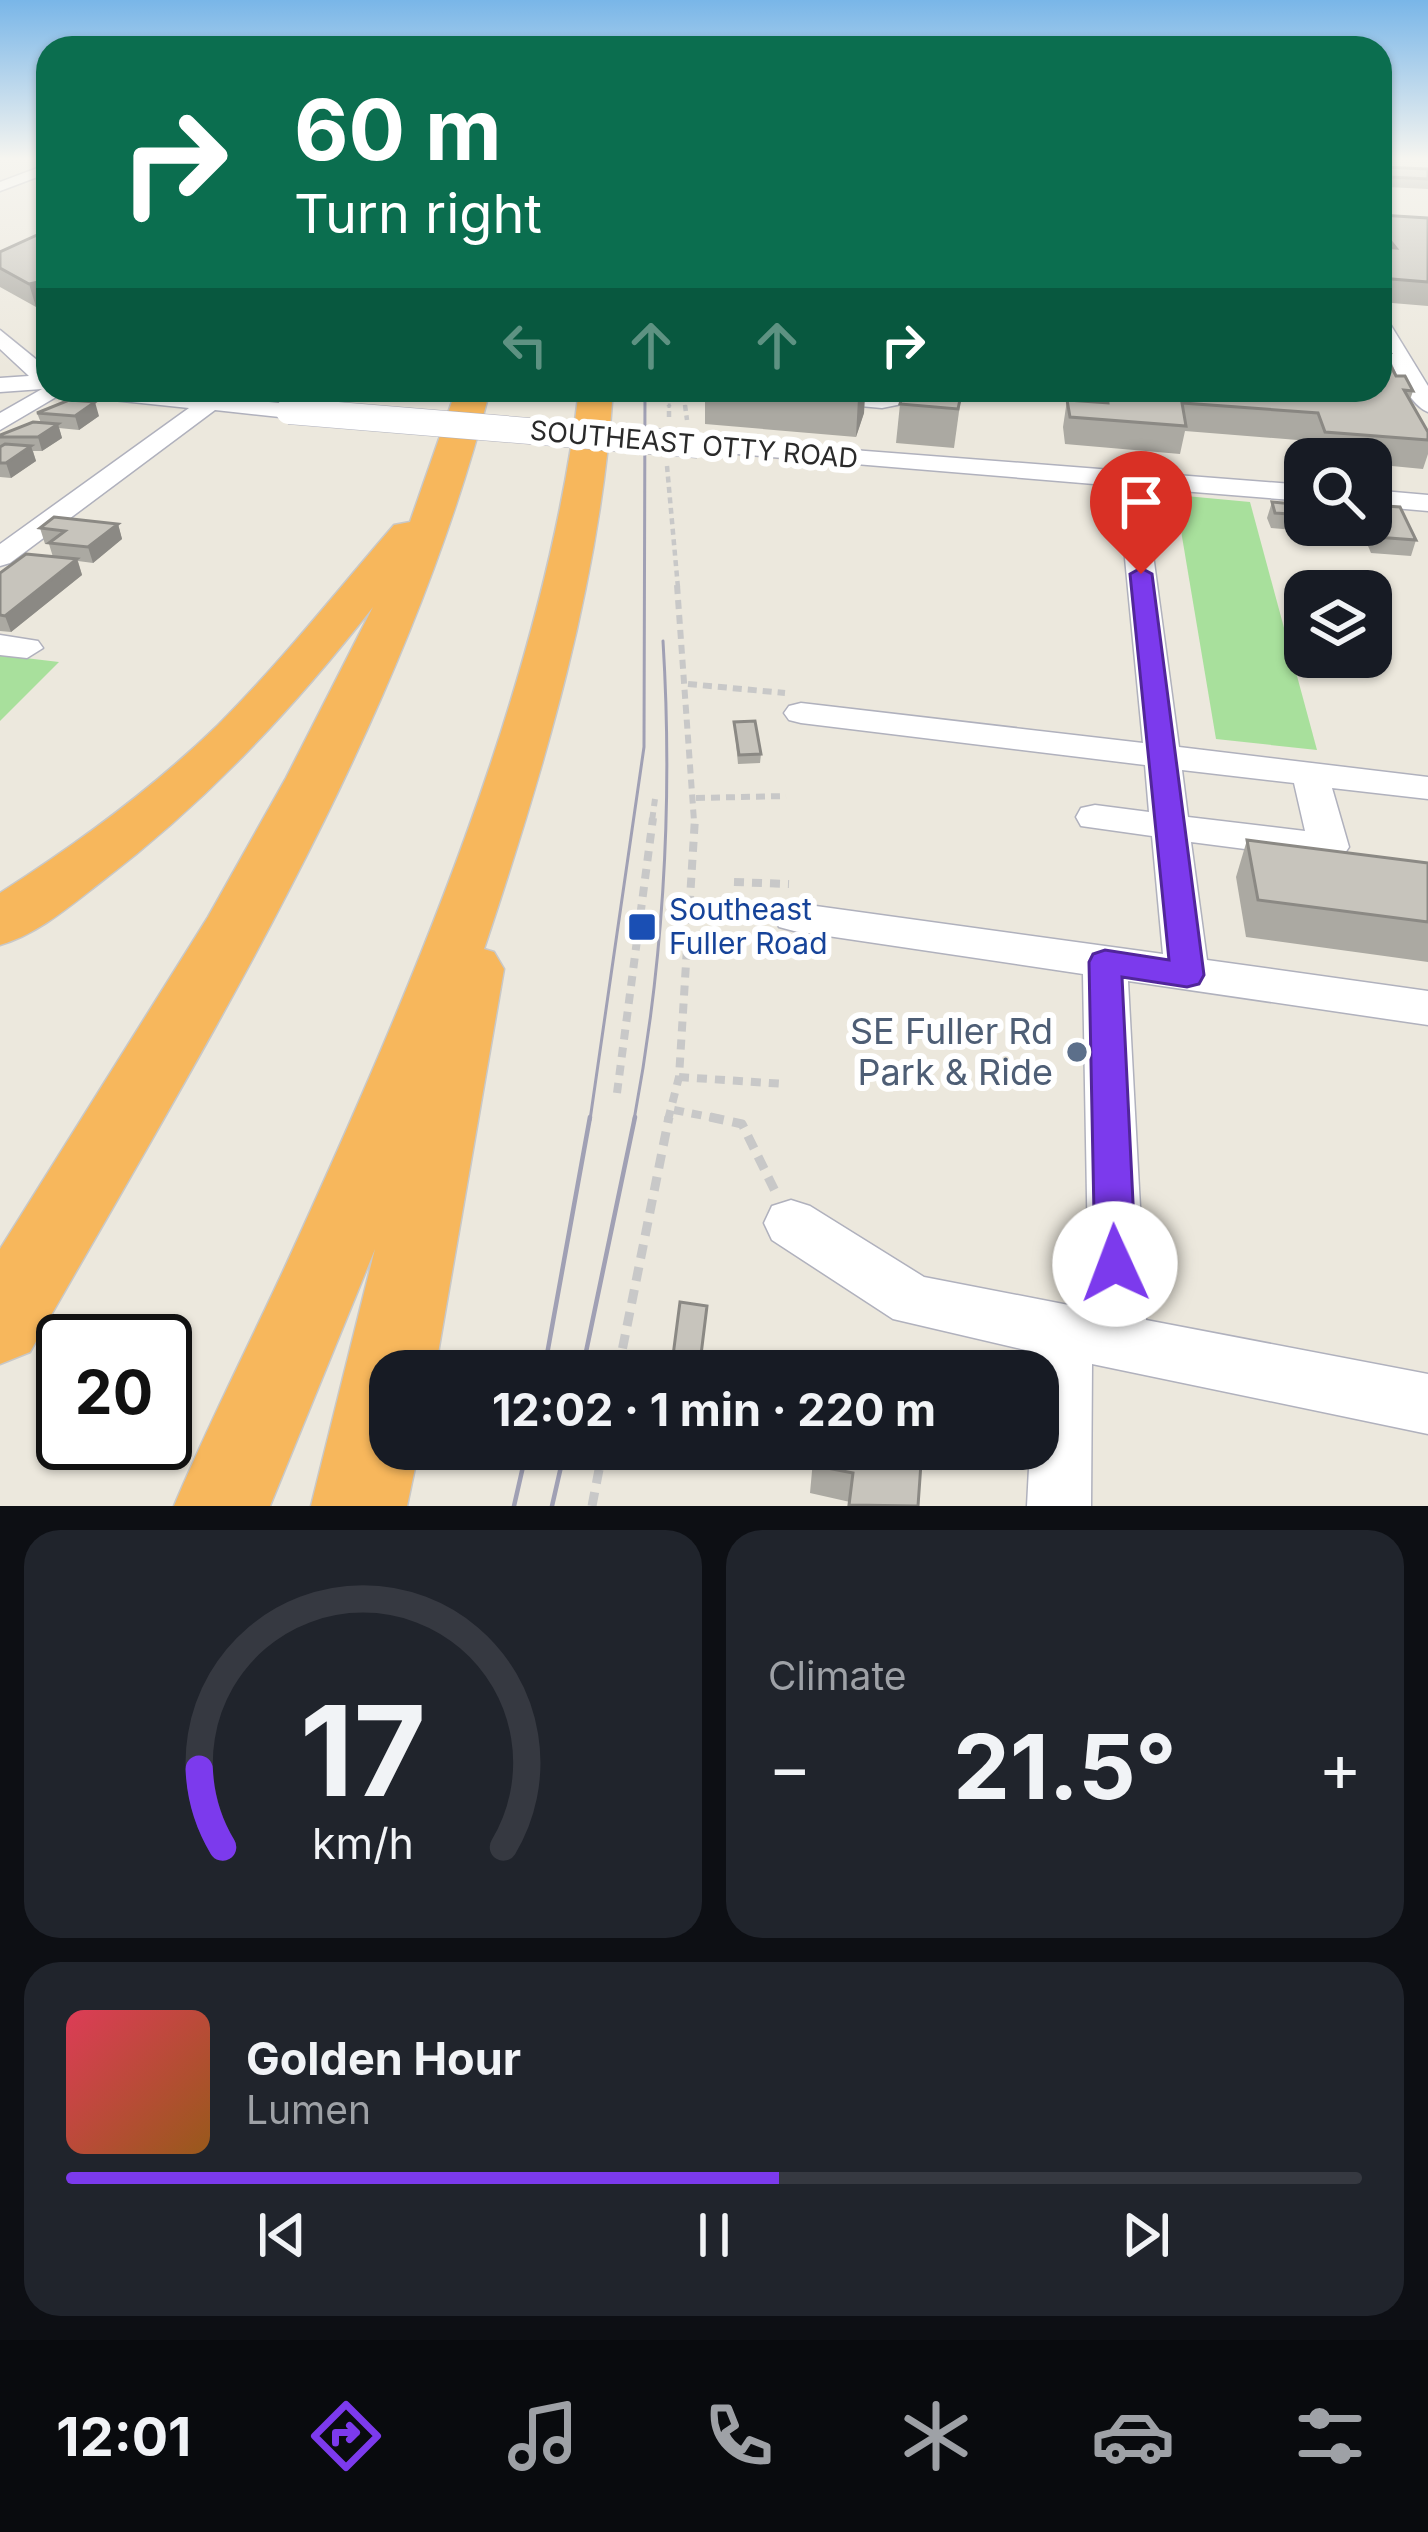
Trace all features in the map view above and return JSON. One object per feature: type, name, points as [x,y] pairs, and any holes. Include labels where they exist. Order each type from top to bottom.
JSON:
[{"type":"highway","points":[[0,1324],[143,1089],[275,853],[396,609],[469,402]]},
{"type":"highway","points":[[222,1506],[369,1163],[507,790],[562,596],[587,476],[595,402]]},
{"type":"highway","points":[[0,923],[124,832],[222,749],[261,710],[437,500]]},
{"type":"highway","points":[[395,1350],[507,790]]},
{"type":"highway","points":[[358,1506],[369,1460]]},
{"type":"street","points":[[0,336],[36,372]]},
{"type":"street","points":[[1392,344],[1428,405]]},
{"type":"street","points":[[0,385],[36,381]]},
{"type":"street","points":[[0,423],[36,402]]},
{"type":"street","name":"SOUTHEAST OTTY ROAD","points":[[191,402],[698,446],[871,430],[1130,479],[1284,491]]},
{"type":"street","points":[[793,402],[871,430],[903,402]]},
{"type":"street","points":[[0,557],[209,404]]},
{"type":"street","points":[[1130,479],[1187,975]]},
{"type":"street","points":[[1392,500],[1428,503]]},
{"type":"street","points":[[801,713],[1428,788]]},
{"type":"street","points":[[1095,817],[1329,847],[1310,774]]},
{"type":"street","points":[[791,900],[1105,962],[1428,1008]]},
{"type":"street","points":[[1059,1506],[1091,1336],[1105,962]]},
{"type":"street","points":[[791,1223],[913,1301],[1428,1404]]},
{"type":"path","points":[[666,430],[669,402]]},
{"type":"path","points":[[622,1350],[654,1177],[680,1077],[679,1024],[696,798],[666,453]]},
{"type":"path","points":[[688,684],[848,701],[842,718]]},
{"type":"path","points":[[696,798],[786,796]]},
{"type":"path","points":[[617,1093],[655,799]]},
{"type":"path","points":[[734,882],[791,900]]},
{"type":"path","points":[[680,1077],[785,1084]]},
{"type":"path","points":[[674,1110],[742,1124],[791,1223]]},
{"type":"path","points":[[592,1506],[599,1470]]},
{"type":"green space","points":[[1175,495],[1250,502],[1284,628],[1284,678],[1298,678],[1317,750],[1216,739]]},
{"type":"green space","points":[[0,655],[59,662],[0,721]]},
{"type":"building","points":[[1392,228],[1428,228],[1428,282],[1392,279],[1392,248],[1396,248]]},
{"type":"building","points":[[36,236],[36,283],[29,284],[0,268],[0,252]]},
{"type":"building","points":[[1392,368],[1396,376],[1405,376],[1413,391],[1404,390],[1428,440],[1325,432],[1318,413],[1182,403],[1186,426],[1070,417],[1067,402],[1392,402]]},
{"type":"building","points":[[64,402],[95,402],[75,416],[37,413]]},
{"type":"building","points":[[901,402],[959,402],[958,409]]},
{"type":"building","points":[[33,422],[58,424],[38,437],[0,437],[0,435]]},
{"type":"building","points":[[31,446],[0,463],[0,447]]},
{"type":"building","points":[[1272,502],[1284,503],[1284,514],[1275,513]]},
{"type":"building","points":[[1392,506],[1400,507],[1416,540],[1392,538]]},
{"type":"building","points":[[54,517],[118,524],[88,547],[49,543],[65,531],[40,528]]},
{"type":"building","points":[[26,554],[77,559],[5,616],[0,615],[0,573]]},
{"type":"building","points":[[755,721],[761,754],[739,755],[734,722]]},
{"type":"building","points":[[1247,840],[1428,863],[1428,922],[1258,900]]},
{"type":"building","points":[[680,1302],[707,1306],[702,1350],[674,1350]]},
{"type":"building","points":[[838,1470],[921,1470],[918,1506],[849,1505],[853,1473]]},
{"type":"tram line","points":[[590,1120],[644,747],[645,402]]},
{"type":"tram line","points":[[634,1120],[653,1000],[664,881],[663,641]]},
{"type":"tram line","points":[[548,1350],[590,1117]]},
{"type":"tram line","points":[[586,1350],[635,1117]]},
{"type":"tram line","points":[[514,1506],[522,1470]]},
{"type":"tram line","points":[[552,1506],[560,1470]]},
{"type":"place","name":"Southeast Fuller Road","points":[[642,927]]},
{"type":"place","name":"SE Fuller Rd Park & Ride","points":[[1077,1052]]},
{"type":"route","points":[[1115,1264],[1105,962],[1187,975],[1141,574]]}]
